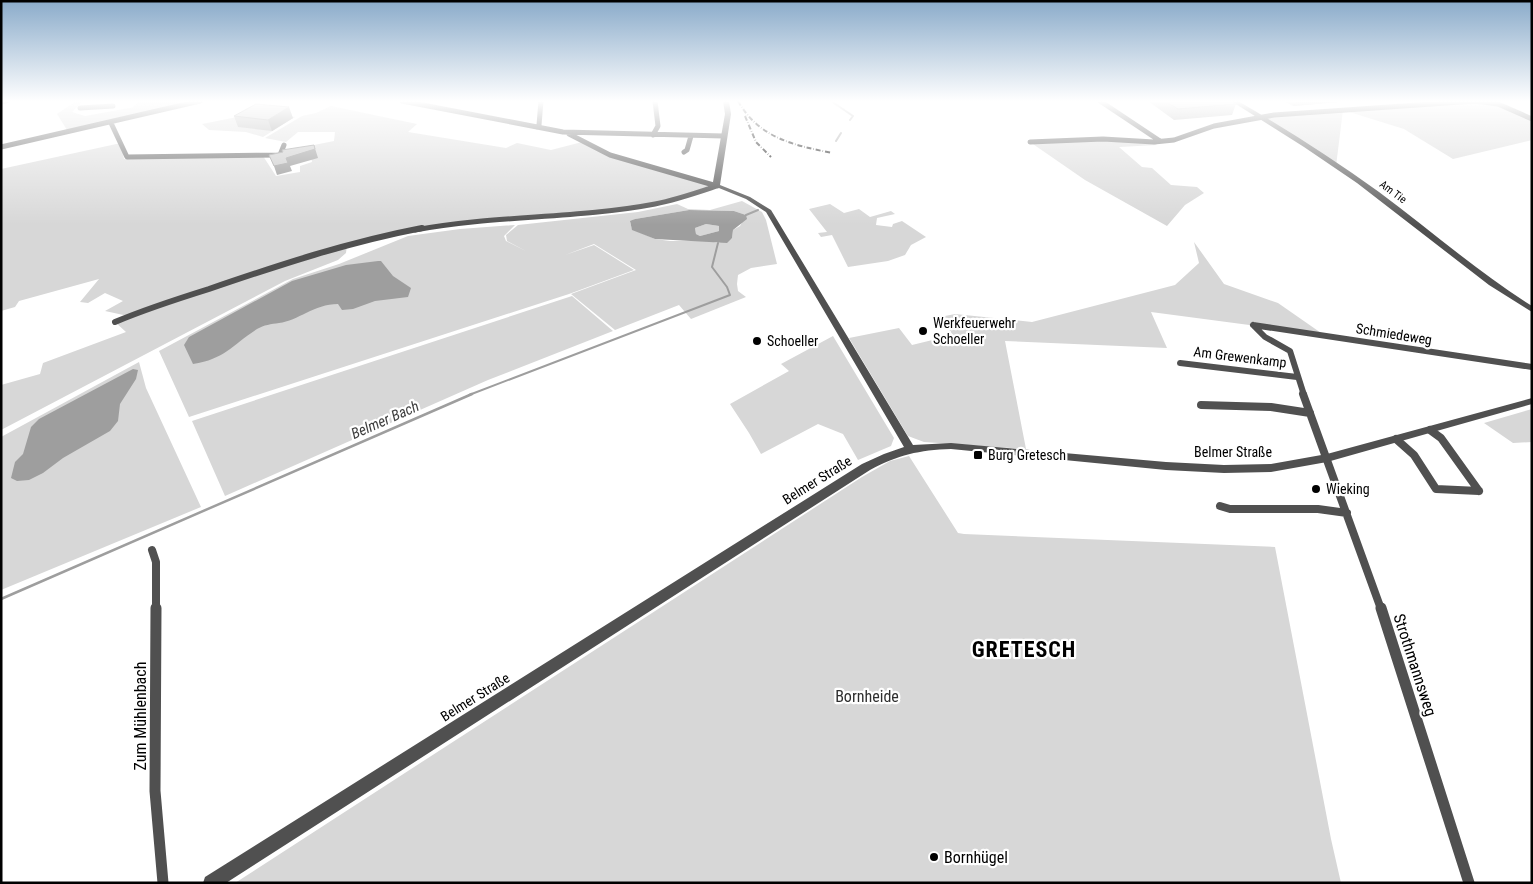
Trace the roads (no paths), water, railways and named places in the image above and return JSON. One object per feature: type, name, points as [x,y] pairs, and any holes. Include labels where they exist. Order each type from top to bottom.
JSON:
[{"type":"street","points":[[1,147],[23,142]]},
{"type":"street","points":[[121,142],[127,157],[280,155],[284,145]]},
{"type":"street","points":[[584,142],[610,155],[717,186],[723,190],[748,198],[768,211],[910,449]]},
{"type":"street","points":[[684,152],[687,150],[690,142]]},
{"type":"street","points":[[717,186],[716,182],[723,142]]},
{"type":"street","name":"Am Tie","points":[[1302,142],[1378,194],[1472,269],[1532,310]]},
{"type":"street","points":[[115,322],[252,273],[383,236],[464,222],[631,208],[671,201],[717,186]]},
{"type":"street","name":"Schmiedeweg","points":[[1253,325],[1532,368]]},
{"type":"street","name":"Am Grewenkamp","points":[[1253,325],[1265,337],[1290,351],[1297,377],[1327,458]]},
{"type":"street","name":"Am Grewenkamp","points":[[1180,363],[1297,377]]},
{"type":"street","name":"Belmer Straße","points":[[211,883],[887,456],[923,446],[951,446],[1166,466],[1224,469],[1270,468],[1327,458],[1532,401]]},
{"type":"street","points":[[1201,405],[1271,407],[1310,413]]},
{"type":"street","points":[[1396,439],[1414,455],[1436,489],[1479,491],[1441,438],[1430,430]]},
{"type":"street","name":"Strothmannsweg","points":[[1327,458],[1386,624],[1469,883]]},
{"type":"street","points":[[1220,506],[1230,509],[1318,509],[1347,513]]},
{"type":"street","name":"Zum Mühlenbach","points":[[152,550],[156,562],[155,791],[163,883]]},
{"type":"waterway","name":"Belmer Bach","points":[[746,215],[758,210]]},
{"type":"waterway","name":"Belmer Bach","points":[[469,395],[730,295],[727,287],[712,267],[718,243]]},
{"type":"waterway","name":"Belmer Bach","points":[[1,599],[472,394]]},
{"type":"railway","points":[[756,142],[771,157]]},
{"type":"railway","points":[[789,142],[832,153]]},
{"type":"place","name":"Werkfeuerwehr Schoeller","points":[[923,331]]},
{"type":"place","name":"Schoeller","points":[[757,341]]},
{"type":"place","name":"Burg Gretesch","points":[[978,455]]},
{"type":"place","name":"Wieking","points":[[1316,489]]},
{"type":"place","name":"Bornhügel","points":[[934,857]]},
{"type":"district","name":"GRETESCH","points":[[1024,649]]},
{"type":"park label","name":"Bornheide","points":[[867,696]]}]
